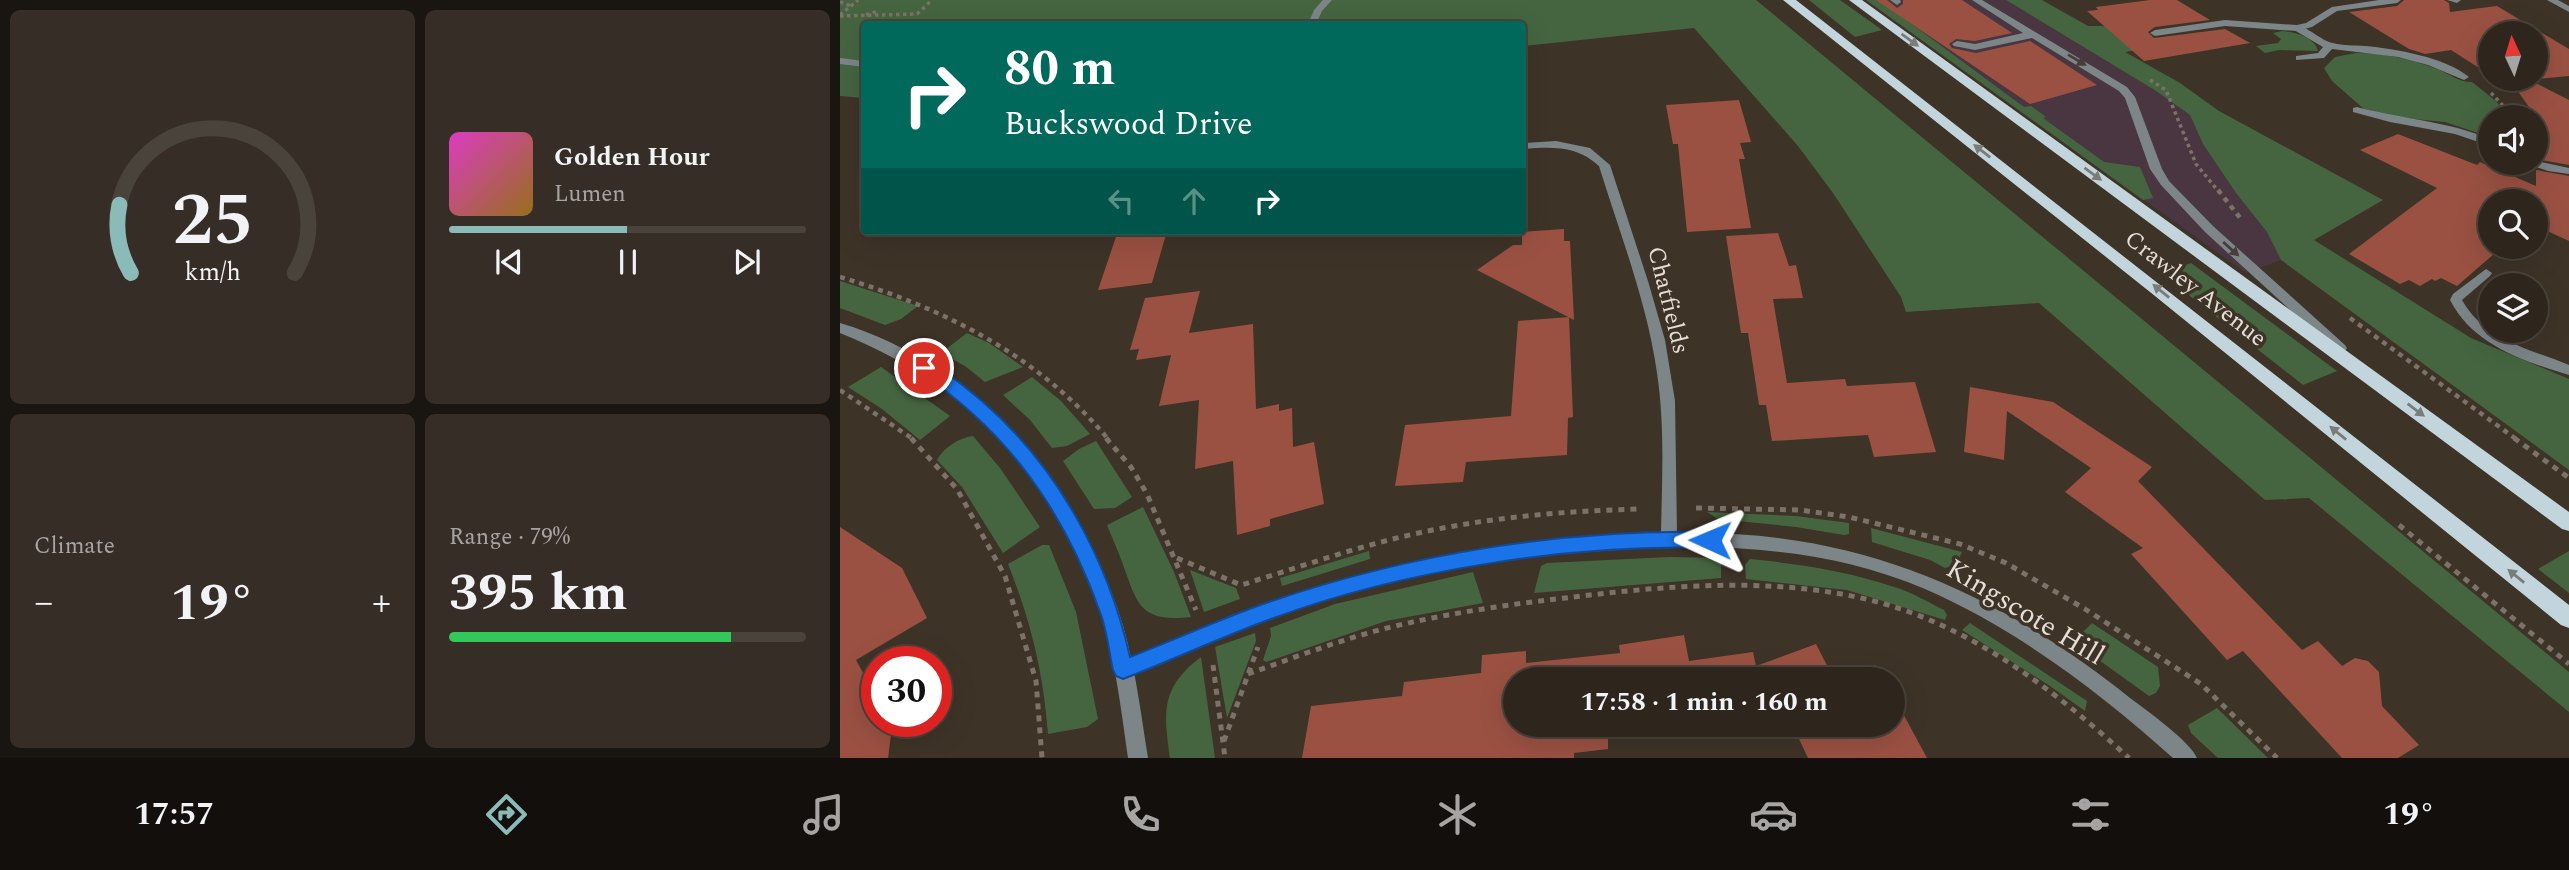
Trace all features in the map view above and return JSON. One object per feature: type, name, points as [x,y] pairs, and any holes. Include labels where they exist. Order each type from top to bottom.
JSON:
[{"type":"main road","name":"Crawley Avenue","points":[[1789,0],[2178,305],[2569,618]]},
{"type":"main road","name":"Crawley Avenue","points":[[1855,0],[2569,523]]},
{"type":"street","points":[[1313,21],[1318,10],[1328,0]]},
{"type":"street","points":[[1976,0],[2123,89],[2130,97],[2156,169],[2165,183],[2209,229],[2372,377]]},
{"type":"street","points":[[2155,33],[2225,23],[2297,28],[2309,25],[2335,9],[2398,0]]},
{"type":"street","points":[[2451,0],[2457,0]]},
{"type":"street","points":[[2551,0],[2569,9]]},
{"type":"street","points":[[2297,28],[2329,46],[2398,52],[2435,63],[2464,77]]},
{"type":"street","points":[[1990,34],[2010,37],[2036,36]]},
{"type":"street","points":[[1957,44],[1975,48],[2010,37]]},
{"type":"street","points":[[2299,58],[2321,56],[2329,46]]},
{"type":"street","points":[[840,61],[861,64]]},
{"type":"street","points":[[2357,110],[2389,121],[2452,128],[2478,138]]},
{"type":"street","name":"Chatfields","points":[[1526,146],[1573,145],[1592,152],[1604,164],[1648,295],[1659,345],[1668,401],[1669,539]]},
{"type":"street","points":[[2548,168],[2569,171]]},
{"type":"street","points":[[2478,279],[2459,294],[2456,300],[2464,317],[2478,328]]},
{"type":"street","points":[[840,328],[907,357],[959,391],[999,426],[1038,472],[1076,532],[1111,614],[1138,758]]},
{"type":"street","points":[[2505,343],[2569,370]]},
{"type":"street","name":"Kingscote Hill","points":[[1123,670],[1254,616],[1378,578],[1457,561],[1531,549],[1669,539],[1797,546],[1860,560],[1928,583],[1991,614],[2062,656],[2138,714],[2187,758]]},
{"type":"path","points":[[840,16],[858,0]]},
{"type":"path","points":[[840,16],[917,14],[932,0]]},
{"type":"path","points":[[840,2],[851,6]]},
{"type":"path","points":[[865,16],[869,12],[878,12]]},
{"type":"path","points":[[2144,76],[2166,90],[2196,164],[2244,222]]},
{"type":"path","points":[[2491,93],[2502,105]]},
{"type":"path","points":[[840,278],[917,302],[982,332],[1023,358],[1085,411],[1137,476],[1177,558],[1212,659],[1225,758]]},
{"type":"path","points":[[2339,309],[2569,478]]},
{"type":"path","points":[[840,390],[909,436],[957,489],[987,543],[1005,576],[1036,681],[1042,758]]},
{"type":"path","points":[[1224,741],[1262,637],[1241,585]]},
{"type":"path","points":[[1248,674],[1399,625],[1504,606],[1605,593],[1698,586],[1798,589],[1865,600],[1928,619],[1982,648],[2045,690],[2104,734],[2129,758]]},
{"type":"shaded area","points":[[1866,0],[2006,0],[2156,91],[2190,115],[2203,144],[2236,193],[2267,232],[2281,260],[2246,273]]},
{"type":"green space","points":[[840,0],[1756,0],[2569,672],[2569,712],[2309,498],[2265,500],[2039,303],[1906,312],[1901,297],[1833,193],[1798,146],[1694,28],[1526,46],[1526,21],[861,21],[861,98],[840,96]]},
{"type":"green space","points":[[1809,0],[1840,0],[1882,30],[1855,37]]},
{"type":"green space","points":[[1866,0],[1879,0],[2024,107],[2031,106],[2046,117],[2043,118],[2104,162],[2140,167],[2153,198],[2143,200]]},
{"type":"green space","points":[[2006,0],[2042,0],[2088,26],[2111,26],[2145,49],[2125,52],[2180,83],[2219,111],[2383,200],[2314,240],[2478,343],[2569,379],[2569,470],[2281,260],[2267,232],[2236,193],[2203,144],[2190,115],[2156,91]]},
{"type":"green space","points":[[2282,31],[2309,39],[2318,51],[2279,50],[2265,53],[2256,46],[2278,43],[2281,39],[2273,33]]},
{"type":"green space","points":[[2356,53],[2407,60],[2472,82],[2478,87],[2478,91],[2483,91],[2499,105],[2478,105],[2478,133],[2445,122],[2393,117],[2364,109],[2332,81],[2324,68],[2335,57]]},
{"type":"green space","points":[[2191,263],[2337,371],[2303,385],[2162,274]]},
{"type":"green space","points":[[840,281],[918,306],[901,319],[885,325],[840,308]]},
{"type":"green space","points":[[967,333],[989,343],[1023,367],[985,382],[965,366],[941,353]]},
{"type":"green space","points":[[881,367],[950,416],[920,440],[882,409],[848,387]]},
{"type":"green space","points":[[1032,377],[1061,401],[1090,434],[1067,446],[1052,448],[1030,420],[1003,395]]},
{"type":"green space","points":[[973,436],[1000,468],[1040,527],[1003,553],[962,487],[937,460],[952,444]]},
{"type":"green space","points":[[1096,441],[1132,497],[1115,508],[1094,509],[1063,461]]},
{"type":"green space","points":[[1143,507],[1174,572],[1191,617],[1160,617],[1142,607],[1136,599],[1107,525]]},
{"type":"green space","points":[[1707,512],[1796,516],[1849,523],[1849,534],[1718,519]]},
{"type":"green space","points":[[1871,528],[1962,552],[1956,565],[1945,568],[1930,560],[1872,542]]},
{"type":"green space","points":[[1042,545],[1049,545],[1076,612],[1098,719],[1087,727],[1048,734],[1035,647],[1008,564]]},
{"type":"green space","points":[[1369,551],[1370,559],[1282,586],[1280,578]]},
{"type":"green space","points":[[2569,551],[2569,593],[2538,569]]},
{"type":"green space","points":[[1669,557],[1721,558],[1721,578],[1534,593],[1541,566],[1547,563]]},
{"type":"green space","points":[[1750,559],[1823,569],[1877,581],[1913,594],[1944,610],[1947,615],[1945,620],[1847,590],[1746,579],[1745,565]]},
{"type":"green space","points":[[1190,570],[1236,588],[1240,599],[1204,612]]},
{"type":"green space","points":[[1473,572],[1483,603],[1386,621],[1266,662],[1263,660],[1271,636],[1270,628],[1335,604]]},
{"type":"green space","points":[[1970,623],[2087,701],[2085,711],[1962,630]]},
{"type":"green space","points":[[2092,623],[2158,667],[2160,686],[2156,693],[2149,696],[2078,645],[2076,639]]},
{"type":"green space","points":[[1255,633],[1256,641],[1227,718],[1215,647]]},
{"type":"green space","points":[[1201,657],[1215,758],[1170,758],[1166,714],[1168,702],[1178,679]]},
{"type":"green space","points":[[2217,708],[2268,758],[2218,758],[2191,733],[2188,725]]},
{"type":"building","points":[[1876,0],[1887,0],[1897,8],[1903,4],[1903,0],[1962,0],[2012,33],[1975,41],[1956,39],[1949,44],[1952,48],[1976,53],[2030,41],[2097,85],[2030,104]]},
{"type":"building","points":[[2150,0],[2177,0],[2210,20],[2155,27],[2148,32],[2154,38],[2225,29],[2250,43],[2144,61],[2087,11],[2098,10],[2096,7]]},
{"type":"building","points":[[2404,0],[2444,0],[2449,3],[2450,12],[2497,6],[2522,21],[2478,21],[2478,67],[2451,50],[2425,54],[2409,49],[2349,12],[2397,6]]},
{"type":"building","points":[[2548,36],[2569,49],[2569,76],[2548,78]]},
{"type":"building","points":[[2548,89],[2569,100],[2569,165],[2548,161],[2548,105],[2528,105],[2518,91]]},
{"type":"building","points":[[1739,100],[1751,142],[1740,143],[1745,159],[1739,159],[1751,228],[1687,232],[1678,144],[1673,144],[1666,105]]},
{"type":"building","points":[[2398,134],[2478,164],[2478,175],[2510,175],[2536,186],[2536,175],[2548,175],[2548,172],[2569,176],[2569,241],[2548,231],[2548,189],[2478,189],[2478,259],[2488,259],[2457,286],[2441,278],[2435,281],[2432,279],[2420,286],[2409,280],[2400,284],[2349,254],[2437,188],[2360,150]]},
{"type":"building","points":[[1564,229],[1564,241],[1570,241],[1574,320],[1477,270],[1513,245],[1522,245],[1522,235],[1526,235],[1526,232]]},
{"type":"building","points":[[1778,233],[1789,266],[1796,265],[1803,298],[1773,299],[1787,383],[1845,379],[1847,386],[1915,382],[1936,452],[1874,457],[1868,435],[1772,441],[1766,405],[1759,405],[1748,333],[1741,333],[1726,236]]},
{"type":"building","points":[[1117,235],[1166,235],[1152,283],[1098,290]]},
{"type":"building","points":[[1200,291],[1189,333],[1253,324],[1256,409],[1279,404],[1279,411],[1292,408],[1293,447],[1314,442],[1324,504],[1270,519],[1270,526],[1237,535],[1233,461],[1195,469],[1199,400],[1159,406],[1171,355],[1136,360],[1139,349],[1130,350],[1145,298]]},
{"type":"building","points":[[1569,317],[1573,417],[1568,418],[1567,455],[1466,462],[1463,482],[1395,486],[1405,425],[1511,416],[1518,321]]},
{"type":"building","points":[[1970,387],[2053,402],[2152,467],[2138,481],[2302,650],[2318,641],[2342,666],[2355,658],[2368,661],[2379,672],[2382,706],[2419,745],[2398,758],[2342,758],[2243,651],[2227,660],[2131,554],[2143,548],[2065,492],[2091,468],[2007,411],[2004,460],[1964,452]]},
{"type":"building","points":[[840,527],[902,568],[927,618],[880,646],[861,646],[861,657],[856,660],[861,669],[861,737],[891,737],[888,758],[840,758]]},
{"type":"building","points":[[1684,635],[1689,661],[1753,652],[1756,666],[1816,644],[1828,667],[1503,667],[1503,737],[1614,737],[1608,738],[1608,749],[1574,753],[1574,758],[1302,758],[1311,706],[1402,696],[1404,682],[1481,673],[1482,655],[1526,651],[1526,663],[1620,653],[1619,645]]},
{"type":"building","points":[[1905,717],[1927,758],[1808,758],[1798,737],[1905,737]]},
{"type":"route","points":[[924,368],[959,391],[999,426],[1038,472],[1076,532],[1111,614],[1123,670],[1270,610],[1378,578],[1531,549],[1669,539],[1710,540]]}]
